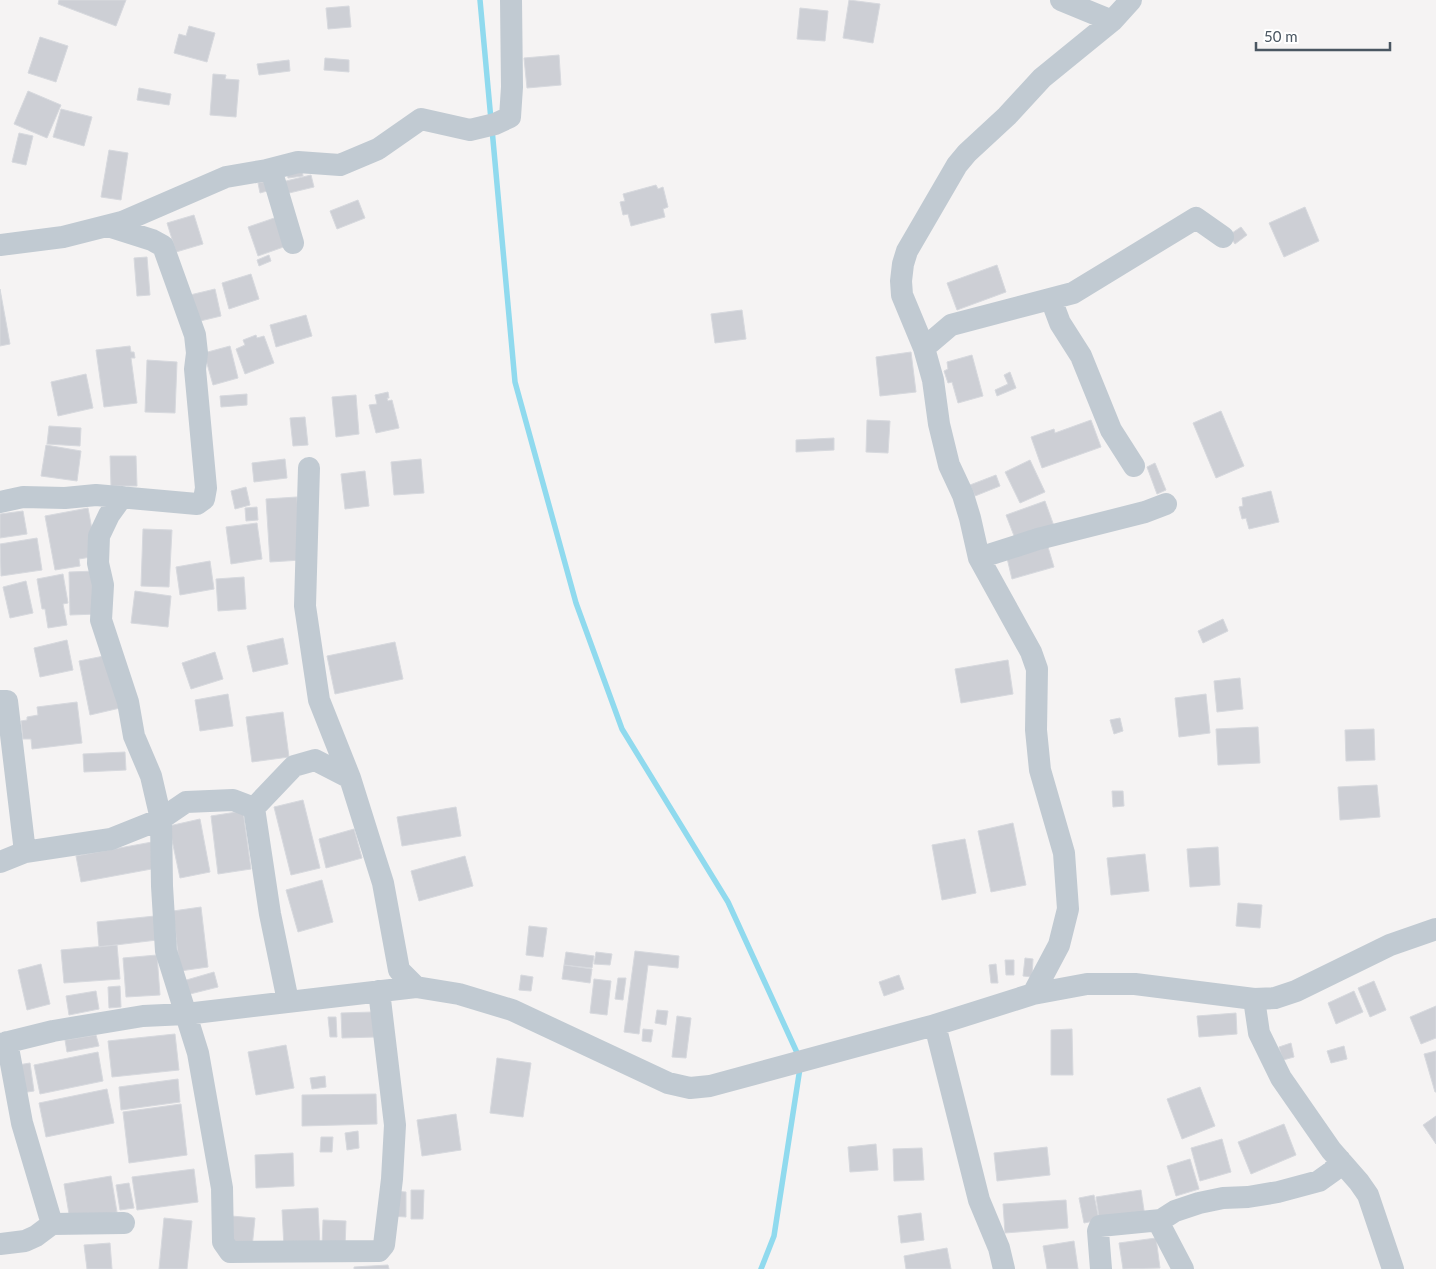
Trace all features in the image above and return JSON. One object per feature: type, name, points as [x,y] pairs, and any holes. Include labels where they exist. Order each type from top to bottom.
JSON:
[{"type":"street","points":[[0,245],[63,237],[122,222],[226,177],[267,170],[298,162],[340,165],[378,149],[421,119],[470,130],[495,124],[510,117],[512,87],[511,0]]},
{"type":"street","points":[[1061,0],[1112,21]]},
{"type":"street","points":[[1033,994],[1059,945],[1068,908],[1064,853],[1040,770],[1036,730],[1037,669],[1031,652],[978,558],[963,495],[949,465],[933,380],[924,348],[902,295],[901,281],[907,252],[952,172],[967,153],[1007,116],[1042,78],[1112,21],[1130,0]]},
{"type":"street","points":[[267,170],[273,176],[293,242]]},
{"type":"street","points":[[924,348],[951,325],[1073,293],[1196,218],[1223,237]]},
{"type":"street","points":[[0,502],[23,497],[65,498],[96,495],[197,504],[204,499],[206,488],[195,369],[197,354],[196,335],[162,246],[152,240],[108,226]]},
{"type":"street","points":[[1051,299],[1060,323],[1081,356],[1110,430],[1134,466]]},
{"type":"street","points":[[308,468],[305,606],[319,700],[350,778],[384,883],[399,970],[416,987]]},
{"type":"street","points":[[122,497],[109,515],[98,536],[98,563],[103,584],[101,620],[128,702],[134,736],[151,776],[161,819],[162,886],[166,952],[198,1053],[222,1188],[223,1242],[230,1252],[249,1261],[379,1251],[384,1245],[392,1179],[395,1125],[379,991]]},
{"type":"street","points":[[978,558],[1038,539],[1145,512],[1166,504]]},
{"type":"street","points":[[0,701],[7,701],[25,852]]},
{"type":"street","points":[[254,808],[294,766],[315,760],[350,778]]},
{"type":"street","points":[[0,862],[25,852],[111,840],[161,819],[186,802],[233,800],[254,808]]},
{"type":"street","points":[[254,808],[270,914],[288,1002]]},
{"type":"street","points":[[52,1224],[22,1123],[3,1043],[53,1031],[143,1016],[186,1014],[416,987],[459,994],[512,1010],[668,1083],[690,1088],[710,1086],[935,1025],[1033,994],[1087,984],[1135,984],[1254,999],[1274,998],[1296,991],[1390,946],[1436,929]]},
{"type":"street","points":[[1254,999],[1258,1033],[1281,1078],[1331,1150],[1360,1182],[1368,1195],[1393,1269]]},
{"type":"street","points":[[935,1025],[976,1192],[999,1248],[1004,1269]]},
{"type":"street","points":[[1101,1269],[1098,1230],[1100,1226],[1105,1224],[1161,1220],[1175,1212],[1199,1203],[1223,1198],[1248,1197],[1278,1192],[1319,1182],[1334,1171],[1340,1160]]},
{"type":"street","points":[[1161,1220],[1162,1227],[1182,1269]]},
{"type":"street","points":[[0,1244],[25,1241],[36,1236],[52,1224],[124,1223]]},
{"type":"building","points":[[59,0],[126,0],[116,26],[58,4]]},
{"type":"building","points":[[849,0],[880,4],[873,43],[843,38]]},
{"type":"building","points":[[349,6],[351,27],[328,29],[326,8]]},
{"type":"building","points":[[800,8],[828,11],[825,41],[797,39]]},
{"type":"building","points":[[189,26],[215,33],[207,62],[174,53],[179,34],[186,36]]},
{"type":"building","points":[[40,37],[68,46],[56,82],[28,73]]},
{"type":"building","points":[[559,55],[561,85],[527,88],[524,58]]},
{"type":"building","points":[[325,58],[349,60],[349,72],[324,70]]},
{"type":"building","points":[[289,60],[290,71],[259,75],[257,64]]},
{"type":"building","points":[[213,74],[226,75],[225,79],[239,80],[236,117],[210,115]]},
{"type":"building","points":[[139,88],[171,94],[169,105],[137,100]]},
{"type":"building","points":[[28,91],[61,105],[47,138],[14,124]]},
{"type":"building","points":[[61,109],[92,117],[84,146],[53,137]]},
{"type":"building","points":[[19,133],[33,136],[26,165],[12,162]]},
{"type":"building","points":[[109,150],[128,153],[121,200],[101,197]]},
{"type":"building","points":[[302,170],[303,176],[288,178],[287,172]]},
{"type":"building","points":[[311,175],[314,187],[285,194],[282,182]]},
{"type":"building","points":[[272,180],[274,189],[260,193],[258,183]]},
{"type":"building","points":[[656,185],[658,189],[663,187],[668,207],[663,209],[665,217],[631,226],[628,214],[623,215],[620,202],[625,201],[623,194]]},
{"type":"building","points":[[358,200],[365,218],[337,229],[330,211]]},
{"type":"building","points":[[1305,207],[1319,241],[1284,257],[1269,223]]},
{"type":"building","points":[[194,215],[203,244],[176,252],[167,223]]},
{"type":"building","points":[[283,215],[292,244],[258,256],[248,227]]},
{"type":"building","points":[[1241,227],[1247,235],[1235,244],[1229,235]]},
{"type":"building","points":[[269,255],[271,261],[259,266],[257,260]]},
{"type":"building","points":[[147,257],[150,295],[137,296],[134,258]]},
{"type":"building","points":[[997,265],[1006,292],[957,310],[947,283]]},
{"type":"building","points":[[251,274],[259,299],[229,309],[222,283]]},
{"type":"building","points":[[0,289],[10,344],[0,346]]},
{"type":"building","points":[[215,289],[221,316],[196,322],[190,295]]},
{"type":"building","points":[[742,310],[746,339],[715,343],[711,314]]},
{"type":"building","points":[[306,315],[312,336],[276,347],[270,325]]},
{"type":"building","points":[[256,335],[257,338],[264,336],[274,363],[245,374],[236,349],[245,345],[243,340]]},
{"type":"building","points":[[130,346],[135,358],[131,358],[137,403],[104,407],[96,350]]},
{"type":"building","points":[[230,346],[238,378],[213,385],[204,353]]},
{"type":"building","points":[[911,352],[916,392],[880,396],[876,357]]},
{"type":"building","points":[[972,355],[983,396],[958,403],[952,382],[948,383],[944,371],[948,369],[947,362]]},
{"type":"building","points":[[147,360],[177,362],[175,413],[145,412]]},
{"type":"building","points":[[1010,372],[1016,388],[997,396],[995,390],[1008,384],[1004,375]]},
{"type":"building","points":[[86,374],[93,408],[58,416],[51,382]]},
{"type":"building","points":[[388,392],[389,398],[387,398],[388,401],[392,400],[399,428],[376,433],[369,405],[377,404],[375,395]]},
{"type":"building","points":[[247,394],[247,405],[221,407],[220,396]]},
{"type":"building","points":[[356,395],[359,434],[336,437],[332,397]]},
{"type":"building","points":[[1221,411],[1244,466],[1216,478],[1193,423]]},
{"type":"building","points":[[305,417],[308,445],[293,446],[290,418]]},
{"type":"building","points":[[867,420],[890,421],[888,453],[866,452]]},
{"type":"building","points":[[1091,420],[1101,447],[1042,468],[1031,437],[1054,429],[1055,433]]},
{"type":"building","points":[[49,426],[81,428],[80,446],[47,444]]},
{"type":"building","points":[[834,438],[834,450],[796,452],[796,440]]},
{"type":"building","points":[[46,445],[81,451],[77,481],[41,476]]},
{"type":"building","points":[[110,456],[136,456],[137,486],[111,486]]},
{"type":"building","points":[[285,459],[287,478],[254,482],[252,463]]},
{"type":"building","points":[[421,459],[424,493],[394,495],[391,462]]},
{"type":"building","points":[[1030,460],[1045,492],[1020,503],[1005,472]]},
{"type":"building","points":[[1155,463],[1166,490],[1157,494],[1147,467]]},
{"type":"building","points":[[365,471],[369,506],[345,509],[341,474]]},
{"type":"building","points":[[996,475],[1000,486],[975,496],[970,485]]},
{"type":"building","points":[[246,487],[250,505],[235,509],[231,491]]},
{"type":"building","points":[[1271,491],[1279,522],[1249,529],[1246,518],[1242,519],[1239,507],[1243,506],[1242,498]]},
{"type":"building","points":[[297,497],[301,560],[270,562],[266,499]]},
{"type":"building","points":[[1045,501],[1054,526],[1016,541],[1006,515]]},
{"type":"building","points":[[257,507],[258,520],[246,521],[245,508]]},
{"type":"building","points":[[88,508],[97,556],[79,559],[80,566],[55,570],[45,516]]},
{"type":"building","points":[[23,511],[27,534],[0,538],[0,514]]},
{"type":"building","points":[[257,523],[262,559],[231,564],[226,527]]},
{"type":"building","points":[[143,529],[172,530],[169,587],[141,586]]},
{"type":"building","points":[[37,538],[42,570],[1,576],[0,544]]},
{"type":"building","points":[[1048,547],[1054,567],[1012,579],[1007,558]]},
{"type":"building","points":[[210,561],[214,589],[180,595],[176,567]]},
{"type":"building","points":[[97,571],[97,614],[70,615],[69,572]]},
{"type":"building","points":[[63,574],[68,603],[63,604],[67,625],[48,628],[45,609],[42,609],[37,579]]},
{"type":"building","points":[[244,577],[246,609],[218,611],[216,579]]},
{"type":"building","points":[[26,581],[33,613],[10,618],[3,587]]},
{"type":"building","points":[[135,591],[171,596],[168,627],[131,623]]},
{"type":"building","points":[[1223,619],[1228,631],[1203,643],[1198,631]]},
{"type":"building","points":[[283,638],[288,664],[253,672],[247,646]]},
{"type":"building","points":[[67,640],[73,670],[40,677],[34,648]]},
{"type":"building","points":[[395,642],[403,679],[335,694],[327,656]]},
{"type":"building","points":[[215,652],[223,679],[191,689],[182,663]]},
{"type":"building","points":[[109,655],[120,708],[90,715],[79,661]]},
{"type":"building","points":[[1008,660],[1013,694],[961,703],[955,669]]},
{"type":"building","points":[[1240,678],[1243,709],[1217,712],[1214,681]]},
{"type":"building","points":[[228,694],[233,726],[200,731],[195,700]]},
{"type":"building","points":[[1206,694],[1210,733],[1179,737],[1175,698]]},
{"type":"building","points":[[77,702],[82,743],[32,749],[31,739],[23,739],[21,721],[27,720],[27,717],[38,715],[37,707]]},
{"type":"building","points":[[283,712],[289,757],[252,762],[246,717]]},
{"type":"building","points":[[1120,718],[1123,731],[1114,734],[1110,720]]},
{"type":"building","points":[[1258,727],[1260,763],[1218,765],[1216,729]]},
{"type":"building","points":[[1374,729],[1375,760],[1346,761],[1345,730]]},
{"type":"building","points":[[125,752],[126,770],[84,772],[83,754]]},
{"type":"building","points":[[1377,785],[1380,817],[1340,820],[1338,787]]},
{"type":"building","points":[[1112,791],[1123,791],[1124,806],[1113,807]]},
{"type":"building","points":[[303,800],[320,868],[291,875],[274,807]]},
{"type":"building","points":[[456,807],[461,836],[402,846],[397,817]]},
{"type":"building","points":[[243,811],[251,869],[218,874],[211,816]]},
{"type":"building","points":[[200,819],[210,872],[180,878],[169,826]]},
{"type":"building","points":[[1013,823],[1026,885],[991,892],[978,831]]},
{"type":"building","points":[[354,829],[362,858],[326,868],[319,839]]},
{"type":"building","points":[[965,839],[976,893],[942,900],[932,845]]},
{"type":"building","points":[[152,842],[157,868],[81,882],[76,856]]},
{"type":"building","points":[[1218,847],[1220,885],[1190,887],[1187,849]]},
{"type":"building","points":[[1145,854],[1149,891],[1111,895],[1107,858]]},
{"type":"building","points":[[465,856],[473,886],[419,901],[411,871]]},
{"type":"building","points":[[322,880],[333,922],[298,932],[286,890]]},
{"type":"building","points":[[1238,903],[1262,905],[1260,928],[1236,926]]},
{"type":"building","points":[[201,907],[208,967],[180,971],[173,911]]},
{"type":"building","points":[[155,916],[157,940],[99,947],[97,922]]},
{"type":"building","points":[[529,926],[547,928],[543,957],[526,955]]},
{"type":"building","points":[[117,945],[120,979],[64,983],[61,950]]},
{"type":"building","points":[[635,951],[679,956],[678,968],[648,965],[639,1034],[624,1032]]},
{"type":"building","points":[[566,952],[594,956],[592,968],[564,965]]},
{"type":"building","points":[[596,952],[612,954],[610,965],[594,964]]},
{"type":"building","points":[[157,955],[160,995],[126,997],[123,958]]},
{"type":"building","points":[[1025,958],[1033,959],[1032,977],[1023,976]]},
{"type":"building","points":[[1005,960],[1014,960],[1014,975],[1006,975]]},
{"type":"building","points":[[41,964],[50,1004],[27,1010],[18,970]]},
{"type":"building","points":[[996,964],[998,983],[991,983],[989,965]]},
{"type":"building","points":[[564,965],[592,969],[590,983],[562,979]]},
{"type":"building","points":[[214,972],[218,987],[186,995],[183,981]]},
{"type":"building","points":[[521,975],[533,977],[531,991],[519,990]]},
{"type":"building","points":[[899,975],[904,989],[884,996],[879,982]]},
{"type":"building","points":[[618,978],[626,978],[623,1000],[615,999]]},
{"type":"building","points":[[594,979],[611,981],[607,1015],[590,1013]]},
{"type":"building","points":[[1374,981],[1386,1010],[1370,1017],[1358,988]]},
{"type":"building","points":[[120,986],[121,1007],[109,1008],[108,987]]},
{"type":"building","points":[[96,991],[99,1009],[69,1015],[66,996]]},
{"type":"building","points":[[1354,991],[1363,1012],[1336,1024],[1328,1003]]},
{"type":"building","points":[[1436,1006],[1436,1038],[1421,1044],[1410,1017]]},
{"type":"building","points":[[657,1010],[668,1011],[666,1025],[655,1023]]},
{"type":"building","points":[[373,1012],[375,1037],[342,1038],[341,1013]]},
{"type":"building","points":[[1236,1013],[1237,1034],[1199,1037],[1197,1016]]},
{"type":"building","points":[[677,1016],[691,1018],[686,1058],[672,1057]]},
{"type":"building","points":[[328,1017],[336,1017],[337,1037],[330,1037]]},
{"type":"building","points":[[643,1029],[653,1030],[651,1042],[642,1041]]},
{"type":"building","points":[[1072,1029],[1073,1075],[1051,1075],[1051,1030]]},
{"type":"building","points":[[175,1034],[179,1070],[112,1077],[108,1041]]},
{"type":"building","points":[[96,1035],[99,1046],[67,1052],[65,1040]]},
{"type":"building","points":[[1291,1043],[1294,1057],[1283,1060],[1279,1047]]},
{"type":"building","points":[[286,1045],[294,1088],[256,1095],[248,1052]]},
{"type":"building","points":[[1344,1046],[1347,1059],[1331,1063],[1327,1051]]},
{"type":"building","points":[[1436,1051],[1436,1092],[1435,1092],[1424,1054]]},
{"type":"building","points":[[98,1052],[103,1081],[40,1094],[34,1065]]},
{"type":"building","points":[[497,1058],[531,1063],[523,1117],[490,1113]]},
{"type":"building","points":[[30,1063],[34,1091],[21,1093],[18,1065]]},
{"type":"building","points":[[325,1076],[326,1087],[312,1089],[310,1078]]},
{"type":"building","points":[[178,1079],[180,1102],[121,1110],[119,1087]]},
{"type":"building","points":[[1200,1087],[1215,1126],[1182,1139],[1167,1099]]},
{"type":"building","points":[[107,1089],[114,1123],[46,1137],[39,1103]]},
{"type":"building","points":[[376,1094],[377,1124],[302,1126],[302,1095]]},
{"type":"building","points":[[181,1104],[187,1155],[129,1163],[123,1112]]},
{"type":"building","points":[[456,1114],[461,1150],[422,1156],[417,1120]]},
{"type":"building","points":[[1436,1116],[1436,1144],[1423,1125]]},
{"type":"building","points":[[1284,1124],[1296,1155],[1251,1174],[1238,1142]]},
{"type":"building","points":[[358,1131],[359,1148],[347,1150],[345,1133]]},
{"type":"building","points":[[321,1137],[333,1137],[332,1152],[320,1152]]},
{"type":"building","points":[[1222,1139],[1231,1172],[1200,1181],[1191,1148]]},
{"type":"building","points":[[876,1144],[878,1170],[850,1172],[848,1147]]},
{"type":"building","points":[[1047,1147],[1050,1175],[997,1181],[994,1153]]},
{"type":"building","points":[[922,1148],[924,1180],[894,1181],[893,1149]]},
{"type":"building","points":[[293,1153],[294,1186],[256,1188],[255,1155]]},
{"type":"building","points":[[1190,1159],[1199,1189],[1176,1196],[1167,1166]]},
{"type":"building","points":[[194,1169],[198,1202],[137,1210],[132,1177]]},
{"type":"building","points":[[111,1176],[117,1212],[70,1220],[64,1184]]},
{"type":"building","points":[[129,1183],[134,1208],[120,1210],[116,1185]]},
{"type":"building","points":[[411,1190],[424,1190],[423,1219],[411,1219]]},
{"type":"building","points":[[1141,1190],[1145,1217],[1100,1223],[1096,1197]]},
{"type":"building","points":[[391,1191],[406,1192],[406,1217],[390,1216]]},
{"type":"building","points":[[1094,1195],[1099,1220],[1084,1223],[1079,1198]]},
{"type":"building","points":[[1066,1200],[1068,1228],[1005,1233],[1003,1204]]},
{"type":"building","points":[[318,1208],[320,1246],[284,1247],[282,1210]]},
{"type":"building","points":[[921,1213],[924,1240],[901,1243],[898,1216]]},
{"type":"building","points":[[231,1216],[255,1218],[252,1248],[229,1246]]},
{"type":"building","points":[[164,1218],[192,1221],[187,1269],[159,1269]]},
{"type":"building","points":[[323,1220],[346,1221],[345,1247],[322,1246]]},
{"type":"building","points":[[1156,1238],[1160,1268],[1123,1269],[1119,1243]]},
{"type":"building","points":[[1074,1241],[1078,1269],[1047,1269],[1043,1246]]},
{"type":"building","points":[[110,1243],[112,1269],[87,1269],[84,1245]]},
{"type":"building","points":[[947,1248],[951,1269],[906,1269],[904,1256]]},
{"type":"building","points":[[388,1265],[389,1269],[354,1269],[354,1267]]},
{"type":"waterway","points":[[480,0],[491,120]]},
{"type":"waterway","points":[[492,129],[515,382],[576,603],[622,729],[728,902],[799,1057]]},
{"type":"waterway","points":[[761,1269],[774,1236],[800,1068]]}]
